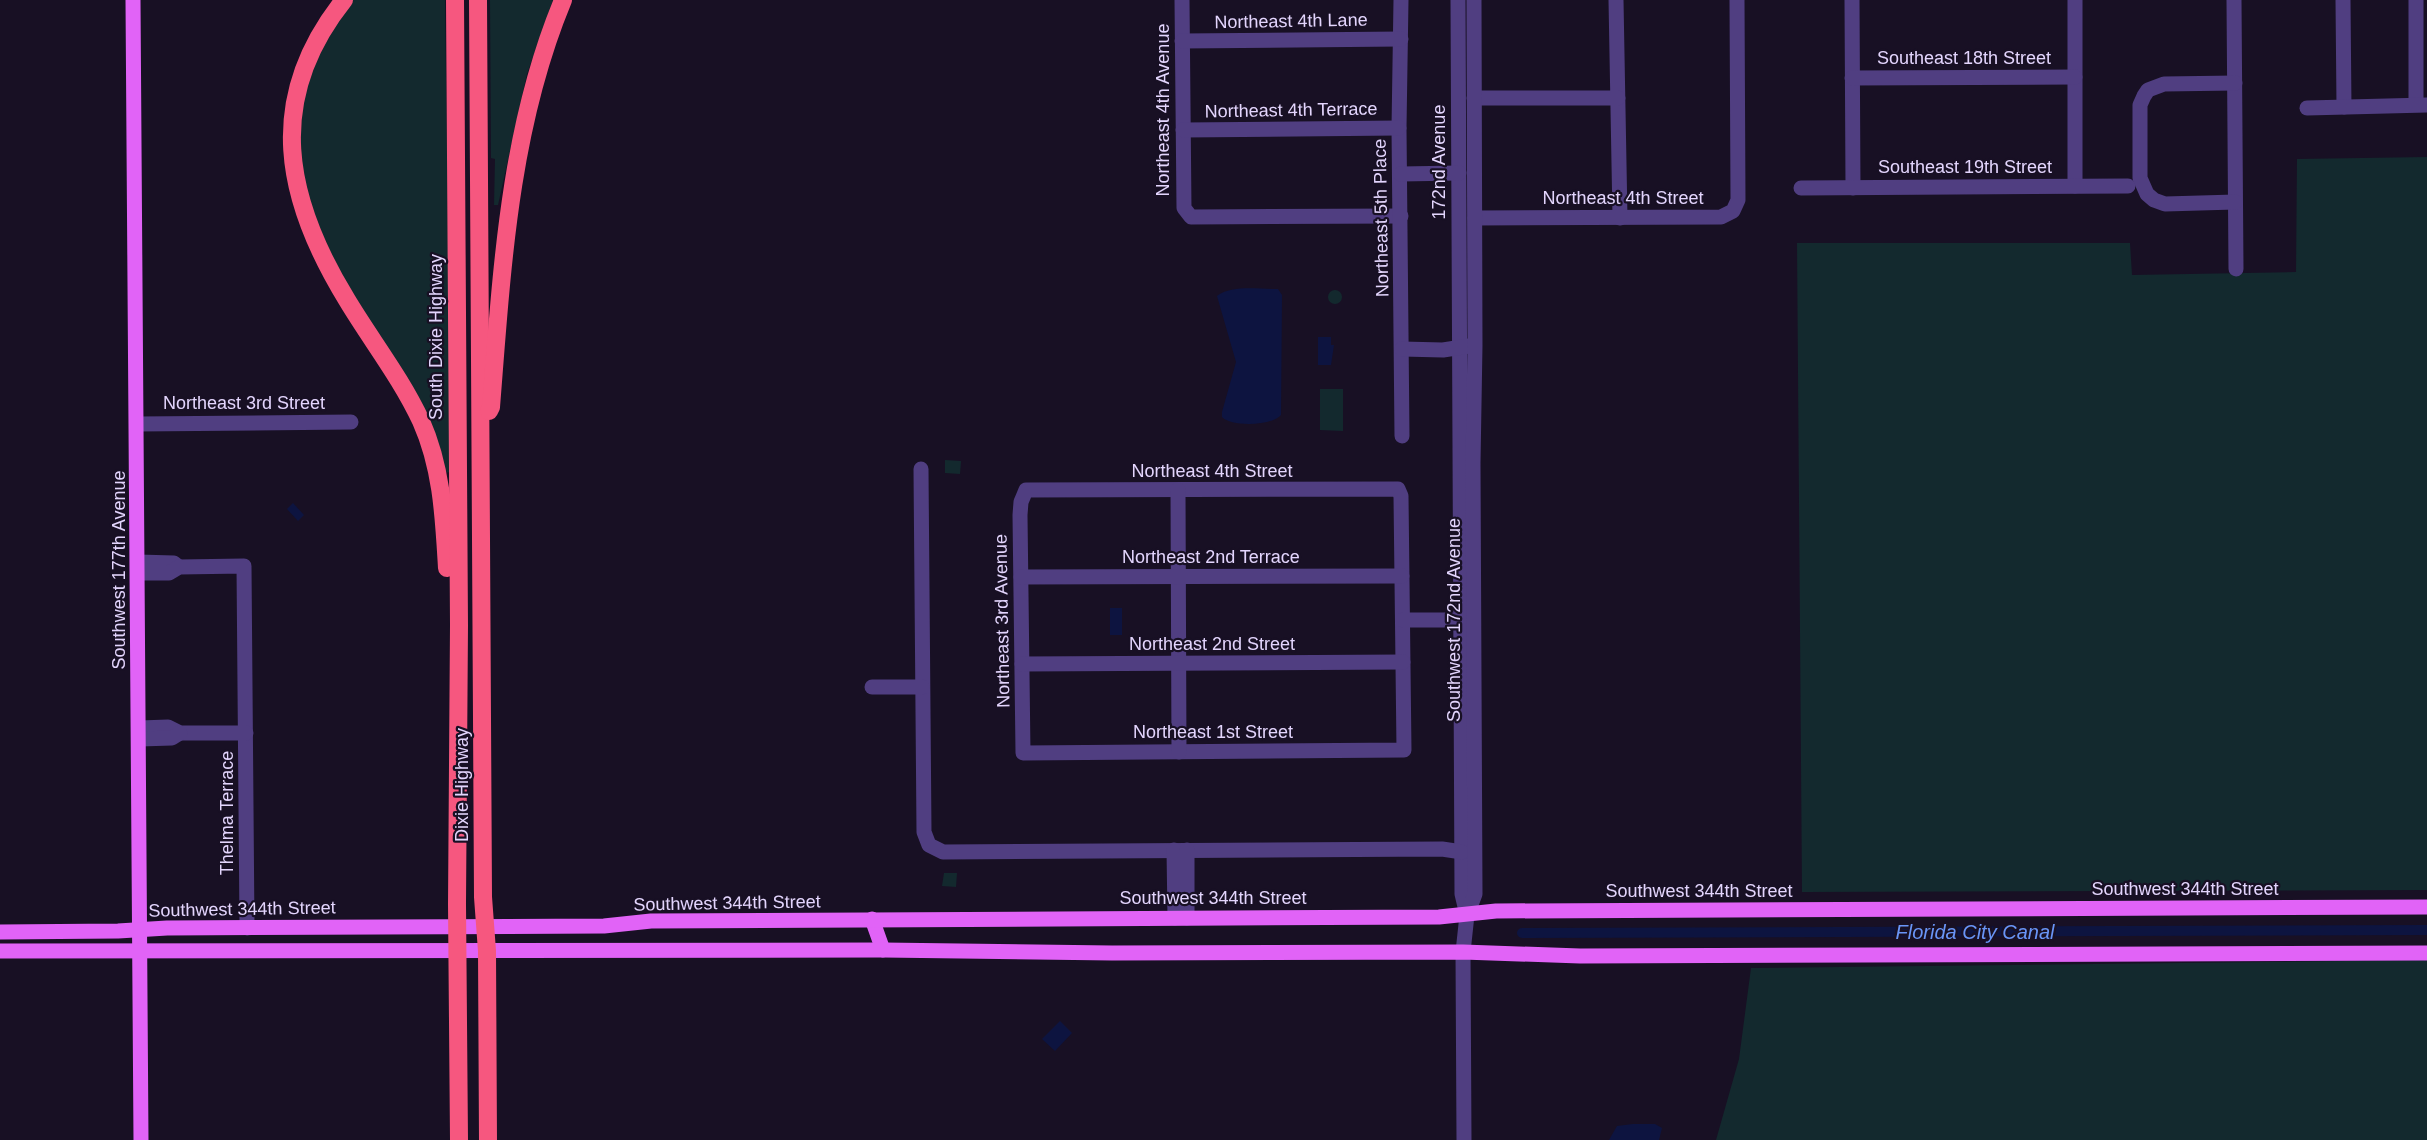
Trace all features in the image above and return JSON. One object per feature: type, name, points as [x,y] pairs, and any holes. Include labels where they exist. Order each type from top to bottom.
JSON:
[{"type":"highway","points":[[344,0],[312,48],[299,83],[292,126],[294,172],[303,212],[324,260],[410,401],[434,456],[444,510],[450,643],[458,673]]},
{"type":"highway","name":"South Dixie Highway","points":[[455,0],[458,673]]},
{"type":"highway","points":[[478,0],[480,429]]},
{"type":"highway","points":[[480,429],[491,407],[505,242],[518,154],[538,68],[563,0]]},
{"type":"highway","name":"Dixie Highway","points":[[480,429],[488,1140]]},
{"type":"highway","name":"Dixie Highway","points":[[458,673],[459,1140]]},
{"type":"main road","name":"Southwest 177th Avenue","points":[[134,0],[140,733],[138,951],[141,1140]]},
{"type":"main road","name":"Southwest 344th Street","points":[[0,932],[615,925],[651,921],[1439,917],[1508,911],[2427,907]]},
{"type":"main road","points":[[883,950],[890,919]]},
{"type":"main road","points":[[872,920],[883,950]]},
{"type":"main road","points":[[0,951],[883,950],[1112,953],[1463,952],[1580,956],[2427,953]]},
{"type":"street","name":"Northeast 4th Avenue","points":[[1182,0],[1184,208],[1191,217],[1401,216]]},
{"type":"street","name":"Northeast 5th Place","points":[[1401,0],[1399,128],[1402,436]]},
{"type":"street","name":"172nd Avenue","points":[[1458,0],[1459,173],[1467,323]]},
{"type":"street","name":"172nd Avenue","points":[[1467,323],[1475,218],[1474,0]]},
{"type":"street","points":[[1616,0],[1620,218]]},
{"type":"street","name":"Northeast 4th Street","points":[[1475,218],[1721,217],[1733,211],[1738,200],[1737,0]]},
{"type":"street","points":[[1852,0],[1853,188]]},
{"type":"street","points":[[2075,0],[2076,186]]},
{"type":"street","points":[[2234,0],[2236,269]]},
{"type":"street","points":[[2343,0],[2344,107]]},
{"type":"street","points":[[2307,108],[2422,105],[2416,0]]},
{"type":"street","name":"Northeast 4th Lane","points":[[1182,41],[1401,39]]},
{"type":"street","name":"Southeast 18th Street","points":[[1852,78],[2075,77]]},
{"type":"street","points":[[2235,83],[2164,84],[2148,90],[2140,105],[2140,178],[2147,194],[2154,200],[2165,204],[2235,202]]},
{"type":"street","points":[[1474,98],[1618,98]]},
{"type":"street","name":"Northeast 4th Terrace","points":[[1183,130],[1399,128]]},
{"type":"street","points":[[1401,174],[1459,173]]},
{"type":"street","name":"Southeast 19th Street","points":[[1801,188],[2128,186]]},
{"type":"street","name":"Southwest 172nd Avenue","points":[[1464,1140],[1463,952],[1467,915],[1475,894],[1468,620],[1467,323]]},
{"type":"street","points":[[1402,350],[1467,346]]},
{"type":"street","name":"Northeast 3rd Street","points":[[138,424],[351,422]]},
{"type":"street","points":[[921,469],[924,832],[925,839],[936,849],[943,852],[1442,849],[1462,852]]},
{"type":"street","name":"Northeast 4th Street","points":[[1026,490],[1398,489],[1401,496],[1402,576]]},
{"type":"street","name":"Northeast 3rd Avenue","points":[[1023,753],[1021,502],[1026,490]]},
{"type":"street","points":[[1178,490],[1179,752]]},
{"type":"street","name":"Thelma Terrace","points":[[138,568],[174,563],[179,567],[244,566],[247,928]]},
{"type":"street","points":[[1402,576],[1403,662]]},
{"type":"street","name":"Northeast 2nd Terrace","points":[[1021,577],[1402,576]]},
{"type":"street","points":[[1403,620],[1468,620]]},
{"type":"street","name":"Southwest 172nd Avenue","points":[[1467,915],[1462,894],[1462,852],[1468,620]]},
{"type":"street","name":"Northeast 2nd Street","points":[[1022,664],[1403,662]]},
{"type":"street","name":"Northeast 1st Street","points":[[1023,753],[1404,750],[1403,662]]},
{"type":"street","points":[[872,687],[922,687]]},
{"type":"street","points":[[140,733],[168,727],[180,733],[246,733]]},
{"type":"street","points":[[1181,850],[1181,918]]},
{"type":"green space","points":[[353,0],[445,0],[451,472],[444,473],[307,207],[298,126],[312,66],[341,14]]},
{"type":"green space","points":[[490,0],[553,0],[527,74],[498,205],[494,205],[495,159],[491,158]]},
{"type":"green space","points":[[2427,157],[2427,890],[1802,892],[1797,243],[2130,243],[2132,275],[2296,272],[2297,159]]},
{"type":"green space","points":[[1332,290],[1338,290],[1342,297],[1338,304],[1332,304],[1328,300],[1328,294]]},
{"type":"green space","points":[[1320,389],[1343,389],[1343,431],[1320,430]]},
{"type":"green space","points":[[945,460],[961,461],[960,474],[945,473]]},
{"type":"green space","points":[[944,873],[957,873],[956,887],[942,886]]},
{"type":"green space","points":[[2427,960],[2427,1140],[1716,1140],[1739,1059],[1751,968]]},
{"type":"shaded area","points":[[1237,289],[1278,289],[1282,295],[1281,415],[1276,419],[1252,424],[1227,420],[1222,417],[1222,412],[1236,362],[1217,296]]},
{"type":"shaded area","points":[[1318,337],[1331,337],[1331,345],[1334,345],[1331,365],[1318,365]]},
{"type":"shaded area","points":[[293,503],[304,515],[298,521],[287,509]]},
{"type":"shaded area","points":[[1110,608],[1122,608],[1122,635],[1110,635]]},
{"type":"shaded area","points":[[1060,1021],[1072,1033],[1055,1051],[1042,1039]]},
{"type":"shaded area","points":[[1655,1124],[1662,1128],[1659,1140],[1609,1140],[1617,1126]]},
{"type":"waterway","name":"Florida City Canal","points":[[1522,933],[2427,930]]}]
